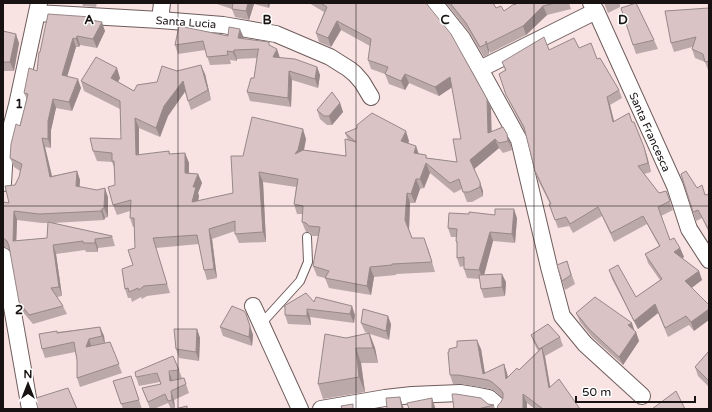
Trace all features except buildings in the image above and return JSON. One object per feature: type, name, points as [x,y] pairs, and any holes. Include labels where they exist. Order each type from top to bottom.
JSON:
[{"type":"street","points":[[160,20],[162,3]]},
{"type":"street","points":[[434,3],[462,38],[519,140],[562,316],[585,344],[642,396]]},
{"type":"street","points":[[480,69],[593,7]]},
{"type":"street","name":"Santa Francesca","points":[[593,7],[675,186],[689,229],[709,260]]},
{"type":"street","points":[[3,183],[6,151],[38,8]]},
{"type":"street","name":"Santa Lucia","points":[[38,8],[223,25],[276,34],[330,58],[356,74],[371,97]]},
{"type":"street","points":[[3,256],[30,409]]},
{"type":"street","points":[[253,306],[300,409]]},
{"type":"street","points":[[321,409],[385,398],[460,393],[489,398],[497,405]]},
{"type":"lane","points":[[261,324],[300,281],[308,262],[307,237]]}]
